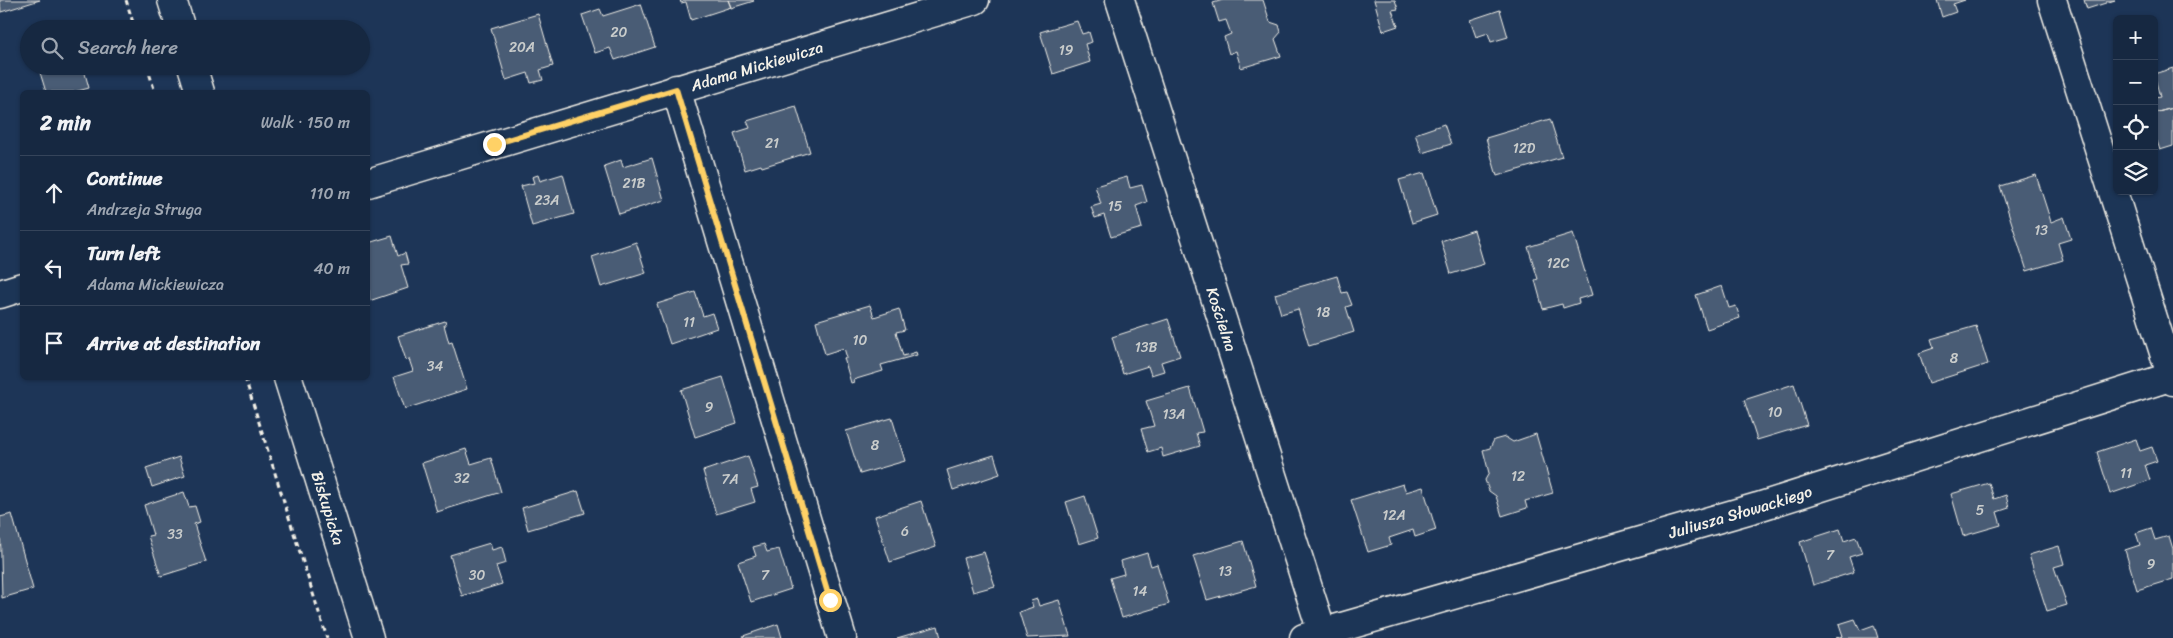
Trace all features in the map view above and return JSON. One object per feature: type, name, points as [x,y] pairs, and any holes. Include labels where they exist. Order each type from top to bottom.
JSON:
[{"type":"street","points":[[172,0],[178,20]]},
{"type":"street","name":"Adama Mickiewicza","points":[[370,182],[974,0]]},
{"type":"street","name":"Kościelna","points":[[1120,0],[1317,636]]},
{"type":"street","points":[[2052,0],[2173,378]]},
{"type":"street","points":[[195,75],[199,90]]},
{"type":"street","points":[[676,89],[842,638]]},
{"type":"street","points":[[0,294],[20,288]]},
{"type":"street","name":"Juliusza Słowackiego","points":[[1317,636],[1758,507],[2173,378]]},
{"type":"street","name":"Biskupicka","points":[[289,380],[369,638]]},
{"type":"path","points":[[126,0],[132,20]]},
{"type":"path","points":[[150,75],[154,90]]},
{"type":"path","points":[[246,380],[327,638]]},
{"type":"building","points":[[0,0],[40,0],[1,12]]},
{"type":"building","points":[[680,0],[728,0],[731,7],[691,20],[686,2],[681,3]]},
{"type":"building","points":[[728,0],[753,0],[754,1],[731,8]]},
{"type":"building","points":[[1223,0],[1263,0],[1270,22],[1279,25],[1281,32],[1275,39],[1281,56],[1241,68],[1236,51],[1229,54],[1224,37],[1231,34],[1226,20],[1219,22],[1213,3]]},
{"type":"building","points":[[1374,0],[1395,0],[1398,9],[1392,10],[1398,26],[1383,31]]},
{"type":"building","points":[[1937,0],[1965,0],[1953,4],[1956,12],[1942,17]]},
{"type":"building","points":[[2084,0],[2115,0],[2087,9]]},
{"type":"building","points":[[641,4],[655,47],[615,60],[610,48],[595,53],[582,15],[600,9],[603,16]]},
{"type":"building","points":[[1500,10],[1508,37],[1491,42],[1488,33],[1476,37],[1470,20]]},
{"type":"building","points":[[538,14],[553,66],[540,70],[543,80],[531,83],[528,73],[506,80],[491,28]]},
{"type":"building","points":[[1077,21],[1082,34],[1089,32],[1092,42],[1085,44],[1090,62],[1053,74],[1040,32]]},
{"type":"building","points":[[2173,68],[2173,108],[2158,112],[2158,97],[2160,97],[2158,73]]},
{"type":"building","points":[[41,75],[85,75],[89,88],[82,90],[45,90]]},
{"type":"building","points":[[796,106],[810,152],[762,167],[761,165],[745,170],[734,133],[750,128],[747,121]]},
{"type":"building","points":[[2173,108],[2173,146],[2160,150],[2158,144],[2158,112]]},
{"type":"building","points":[[1550,119],[1562,157],[1497,176],[1486,138]]},
{"type":"building","points":[[1444,124],[1451,144],[1422,153],[1415,134]]},
{"type":"building","points":[[652,158],[664,200],[619,214],[604,166],[621,160],[623,167]]},
{"type":"building","points":[[1424,173],[1437,215],[1412,223],[1399,180]]},
{"type":"building","points":[[563,174],[574,214],[532,226],[521,186],[534,183],[532,177],[538,175],[540,181]]},
{"type":"building","points":[[2036,175],[2051,222],[2064,217],[2071,239],[2058,243],[2063,260],[2027,271],[2000,186]]},
{"type":"building","points":[[1127,177],[1130,188],[1142,185],[1147,202],[1136,206],[1142,228],[1111,237],[1104,215],[1095,218],[1091,207],[1101,204],[1095,186]]},
{"type":"building","points":[[1474,230],[1484,264],[1451,274],[1441,241]]},
{"type":"building","points":[[1573,233],[1592,295],[1578,299],[1579,303],[1563,308],[1562,304],[1543,309],[1535,280],[1538,279],[1528,247]]},
{"type":"building","points":[[392,236],[398,256],[405,253],[408,264],[401,265],[408,288],[370,301],[370,242]]},
{"type":"building","points":[[636,242],[646,273],[601,287],[592,257]]},
{"type":"building","points":[[1337,276],[1342,293],[1347,292],[1352,305],[1346,307],[1354,332],[1309,346],[1298,309],[1281,314],[1275,294]]},
{"type":"building","points":[[1722,286],[1729,308],[1736,306],[1740,318],[1707,329],[1696,295]]},
{"type":"building","points":[[695,292],[703,316],[712,313],[717,328],[670,344],[657,304]]},
{"type":"building","points":[[870,305],[874,317],[899,309],[905,330],[896,332],[903,356],[916,352],[917,355],[881,365],[883,371],[853,380],[854,382],[851,383],[844,358],[847,358],[844,348],[825,354],[816,321]]},
{"type":"building","points":[[1168,319],[1180,356],[1161,362],[1164,371],[1151,375],[1148,366],[1123,374],[1112,337]]},
{"type":"building","points":[[445,321],[446,325],[444,325],[449,343],[452,342],[467,389],[405,409],[394,377],[413,371],[409,359],[406,360],[398,336]]},
{"type":"building","points":[[1976,326],[1988,364],[1929,383],[1919,353],[1934,348],[1931,339]]},
{"type":"building","points":[[723,377],[737,423],[695,437],[681,390]]},
{"type":"building","points":[[1794,384],[1807,425],[1757,440],[1744,400]]},
{"type":"building","points":[[1190,388],[1203,432],[1196,433],[1200,446],[1163,457],[1161,448],[1148,452],[1141,429],[1154,426],[1146,401]]},
{"type":"building","points":[[892,418],[905,461],[860,474],[846,431]]},
{"type":"building","points":[[1536,434],[1553,493],[1525,501],[1527,508],[1502,516],[1496,496],[1489,491],[1485,480],[1489,473],[1483,450],[1490,448],[1494,440],[1505,437],[1513,442]]},
{"type":"building","points":[[2136,439],[2140,451],[2152,447],[2157,461],[2145,465],[2150,480],[2110,494],[2097,452]]},
{"type":"building","points":[[466,449],[471,464],[491,458],[501,492],[437,512],[422,463]]},
{"type":"building","points":[[994,455],[1000,474],[953,490],[947,470]]},
{"type":"building","points":[[748,456],[758,487],[751,489],[755,502],[716,514],[703,471]]},
{"type":"building","points":[[179,457],[185,476],[152,487],[146,468]]},
{"type":"building","points":[[1989,483],[1994,499],[2006,495],[2009,508],[1997,512],[2001,525],[1963,536],[1951,494]]},
{"type":"building","points":[[1403,484],[1406,492],[1423,487],[1436,530],[1415,537],[1413,530],[1389,538],[1391,545],[1368,552],[1351,500]]},
{"type":"building","points":[[578,491],[585,513],[528,530],[522,508]]},
{"type":"building","points":[[184,492],[189,507],[195,506],[200,522],[194,524],[206,562],[161,576],[148,536],[153,535],[144,505]]},
{"type":"building","points":[[1085,496],[1098,538],[1079,544],[1066,502]]},
{"type":"building","points":[[921,501],[936,547],[890,562],[875,516]]},
{"type":"building","points":[[12,514],[33,589],[2,598],[0,517]]},
{"type":"building","points":[[2151,528],[2155,540],[2169,536],[2173,549],[2173,579],[2137,590],[2125,550],[2140,545],[2136,533]]},
{"type":"building","points":[[1840,529],[1844,541],[1856,537],[1862,553],[1849,557],[1854,572],[1813,585],[1800,542]]},
{"type":"building","points":[[1243,541],[1256,586],[1207,600],[1193,556]]},
{"type":"building","points":[[490,543],[492,550],[502,547],[506,563],[496,566],[502,584],[462,596],[450,555]]},
{"type":"building","points":[[764,544],[767,552],[779,549],[791,589],[751,602],[738,562],[756,556],[753,547]]},
{"type":"building","points":[[2059,546],[2064,564],[2054,567],[2067,605],[2047,611],[2029,555]]},
{"type":"building","points":[[984,552],[995,586],[973,592],[963,558]]},
{"type":"building","points":[[1147,553],[1151,566],[1157,564],[1169,604],[1122,618],[1110,578],[1124,574],[1121,561]]},
{"type":"building","points":[[1037,599],[1039,606],[1059,600],[1070,636],[1027,638],[1019,612],[1033,607],[1031,601]]},
{"type":"building","points":[[1855,619],[1860,630],[1874,625],[1878,638],[1836,638],[1843,636],[1839,624]]},
{"type":"building","points":[[778,624],[782,638],[744,638],[743,636]]},
{"type":"building","points":[[938,626],[941,638],[897,638]]},
{"type":"route","points":[[494,144],[676,89],[830,600]]}]
